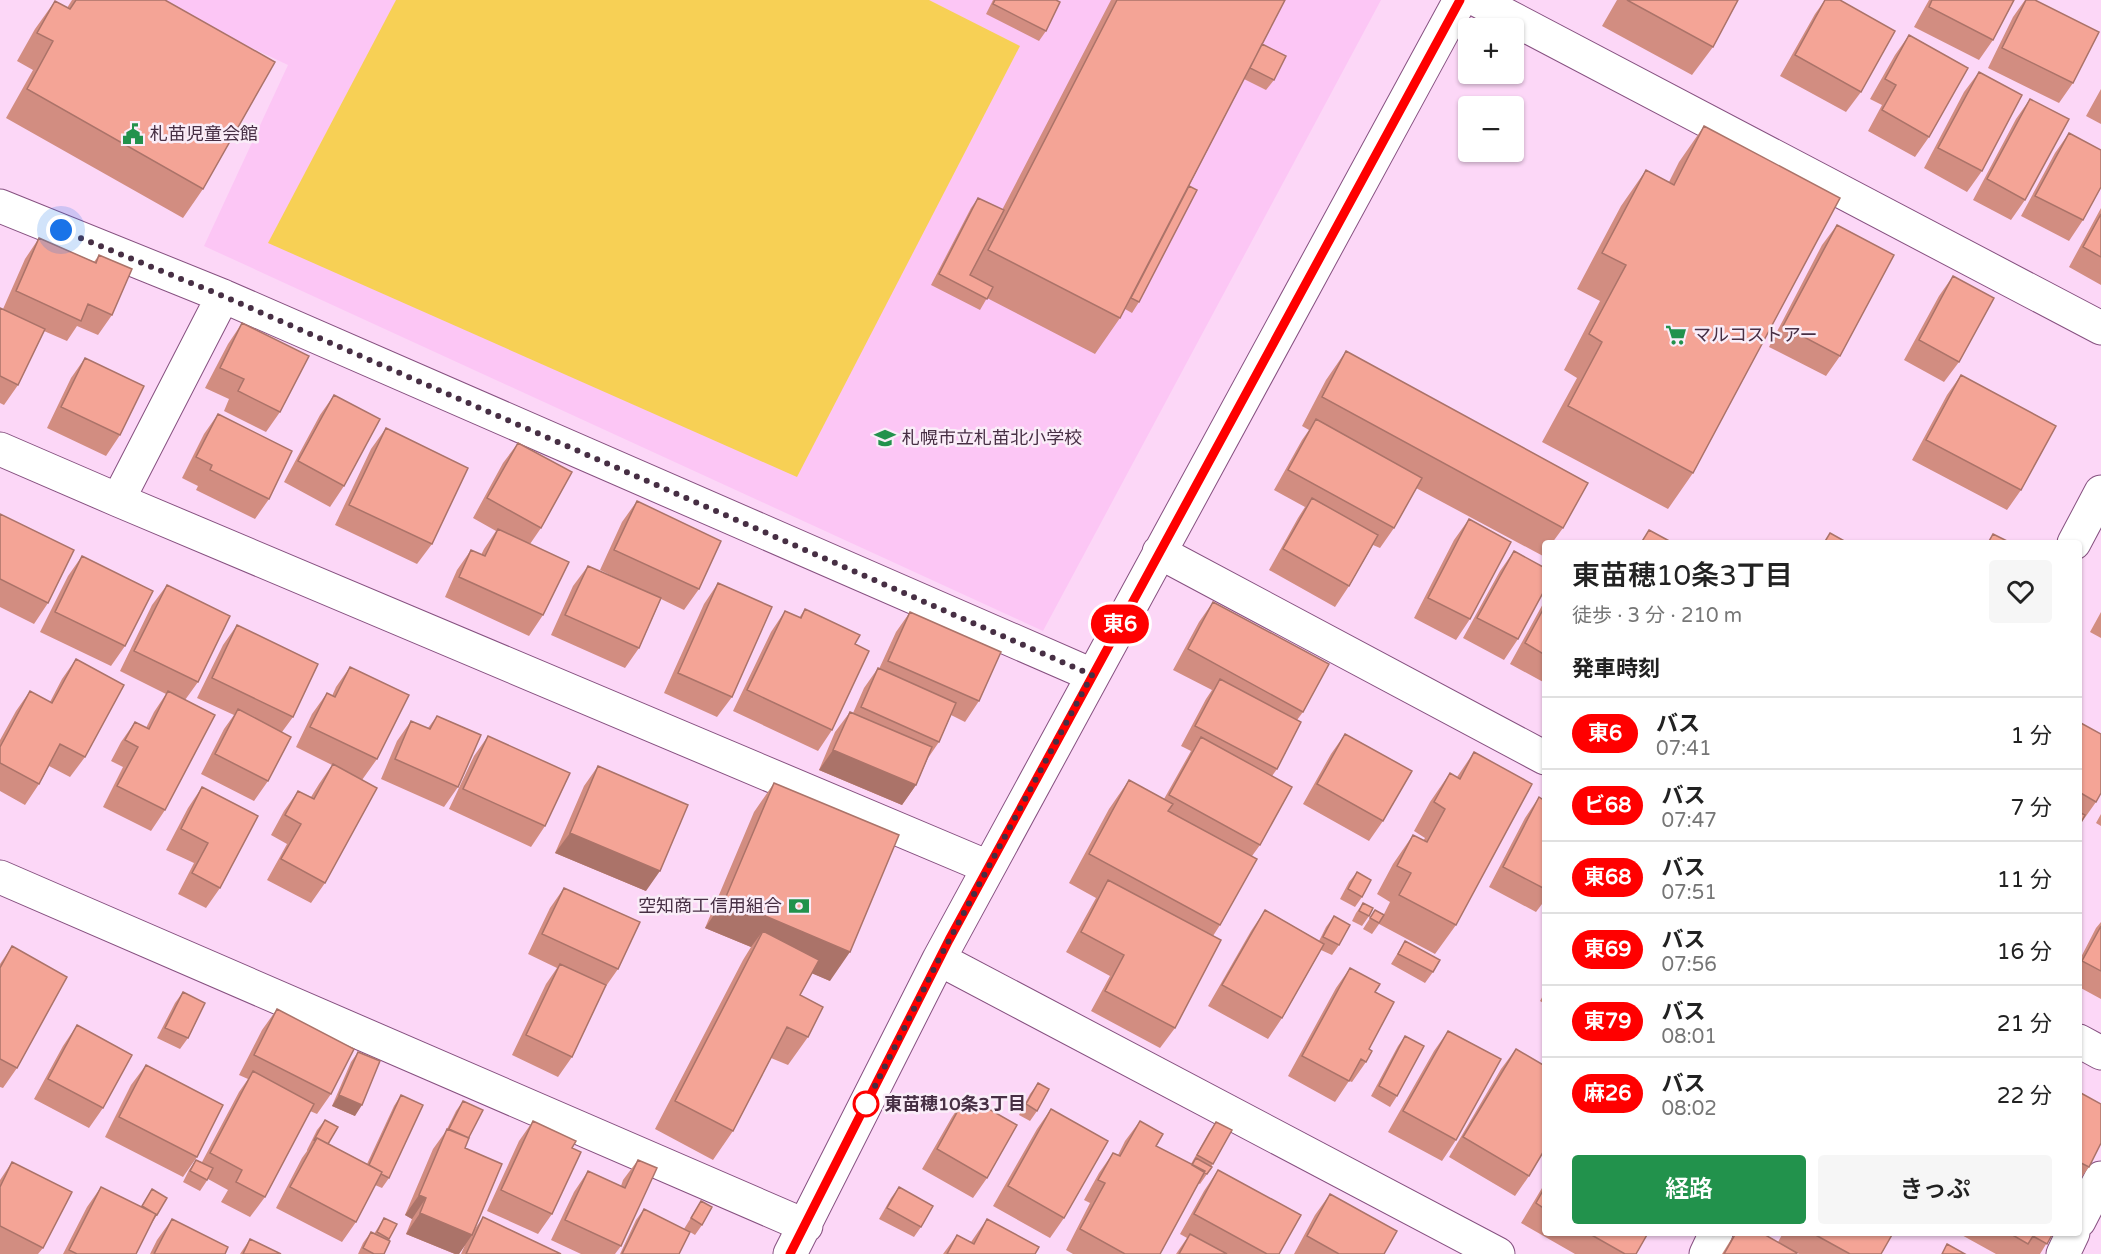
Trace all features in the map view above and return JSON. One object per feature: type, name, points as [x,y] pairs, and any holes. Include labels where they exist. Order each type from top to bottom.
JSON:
[{"type":"street","points":[[790,1254],[988,867],[1460,0]]},
{"type":"street","points":[[1477,0],[2101,328]]},
{"type":"street","points":[[0,206],[223,296],[1092,675]]},
{"type":"street","points":[[118,500],[223,296]]},
{"type":"street","points":[[0,449],[988,867]]},
{"type":"street","points":[[2076,540],[2101,492]]},
{"type":"street","points":[[1159,552],[1542,756]]},
{"type":"street","points":[[0,877],[806,1226]]},
{"type":"street","points":[[939,959],[1498,1254]]},
{"type":"street","points":[[2082,1043],[2101,1053]]},
{"type":"street","points":[[2082,1215],[2101,1178]]},
{"type":"street","points":[[1706,1254],[1715,1236]]},
{"type":"street","points":[[2062,1254],[2071,1236]]},
{"type":"shaded area","name":"札幌市立札苗北小学校","points":[[149,0],[1381,0],[1043,631],[204,246],[288,65]]},
{"type":"shaded area","points":[[396,0],[929,0],[1020,46],[797,477],[268,243]]},
{"type":"building","points":[[76,0],[165,0],[275,62],[203,189],[27,89],[53,41],[37,33],[55,1],[70,9]]},
{"type":"building","points":[[995,0],[1056,0],[1060,2],[1046,31],[993,4]]},
{"type":"building","points":[[1117,0],[1285,0],[1120,318],[988,250]]},
{"type":"building","points":[[1627,0],[1738,0],[1713,47]]},
{"type":"building","points":[[1825,0],[1840,0],[1895,31],[1861,92],[1795,55]]},
{"type":"building","points":[[1932,0],[2014,0],[1993,40],[1929,7]]},
{"type":"building","points":[[2026,0],[2035,0],[2099,32],[2073,83],[2002,48]]},
{"type":"building","points":[[1909,35],[1968,68],[1929,137],[1882,110],[1896,85],[1885,79]]},
{"type":"building","points":[[1262,44],[1286,56],[1274,80],[1250,68]]},
{"type":"building","points":[[1979,72],[2022,95],[1982,171],[1938,148]]},
{"type":"building","points":[[2030,99],[2069,119],[2025,200],[1987,179]]},
{"type":"building","points":[[1704,126],[1840,198],[1693,473],[1568,406],[1602,342],[1589,334],[1626,265],[1602,253],[1646,170],[1674,185]]},
{"type":"building","points":[[2069,133],[2101,150],[2101,187],[2083,220],[2035,196]]},
{"type":"building","points":[[1189,186],[1197,190],[1139,302],[1131,298]]},
{"type":"building","points":[[978,198],[1004,210],[970,275],[993,287],[987,299],[939,274]]},
{"type":"building","points":[[2101,214],[2101,257],[2083,247]]},
{"type":"building","points":[[1837,225],[1894,255],[1840,356],[1783,326]]},
{"type":"building","points":[[39,238],[96,263],[99,255],[132,269],[112,315],[88,304],[81,321],[16,291]]},
{"type":"building","points":[[1953,276],[1994,298],[1959,362],[1919,340]]},
{"type":"building","points":[[0,308],[45,329],[18,385],[0,376]]},
{"type":"building","points":[[242,323],[309,356],[280,412],[238,391],[244,379],[220,368]]},
{"type":"building","points":[[1346,351],[1588,483],[1563,528],[1322,397]]},
{"type":"building","points":[[85,358],[144,386],[120,435],[61,407]]},
{"type":"building","points":[[1961,375],[2056,426],[2021,490],[1926,440]]},
{"type":"building","points":[[334,395],[380,419],[344,486],[298,461]]},
{"type":"building","points":[[218,414],[292,451],[269,499],[210,470],[212,465],[196,457]]},
{"type":"building","points":[[1316,419],[1422,478],[1394,528],[1288,470]]},
{"type":"building","points":[[386,428],[468,468],[432,544],[349,505]]},
{"type":"building","points":[[518,443],[572,472],[541,528],[487,498]]},
{"type":"building","points":[[1312,498],[1378,535],[1349,586],[1283,549]]},
{"type":"building","points":[[637,501],[721,541],[699,589],[614,550]]},
{"type":"building","points":[[0,514],[74,550],[48,603],[0,579]]},
{"type":"building","points":[[1469,519],[1511,542],[1470,619],[1428,598]]},
{"type":"building","points":[[498,529],[569,562],[543,615],[459,577],[471,550],[485,556]]},
{"type":"building","points":[[1649,530],[1667,540],[1643,540]]},
{"type":"building","points":[[1830,533],[1843,540],[1826,540]]},
{"type":"building","points":[[1993,534],[2005,540],[1990,540]]},
{"type":"building","points":[[1514,551],[1542,566],[1542,595],[1518,639],[1477,618]]},
{"type":"building","points":[[82,556],[153,591],[125,646],[55,612]]},
{"type":"building","points":[[588,566],[661,598],[639,648],[565,615]]},
{"type":"building","points":[[718,583],[772,607],[732,697],[678,673]]},
{"type":"building","points":[[167,585],[230,616],[198,682],[134,651]]},
{"type":"building","points":[[1213,602],[1329,664],[1303,712],[1188,649]]},
{"type":"building","points":[[805,609],[860,635],[855,644],[869,651],[832,730],[747,690],[785,611],[801,618]]},
{"type":"building","points":[[910,612],[1001,652],[979,701],[888,661]]},
{"type":"building","points":[[1542,612],[1542,653],[1525,643]]},
{"type":"building","points":[[237,625],[318,664],[293,717],[212,678]]},
{"type":"building","points":[[76,659],[124,685],[85,757],[60,744],[39,784],[0,763],[0,747],[30,691],[52,703]]},
{"type":"building","points":[[350,667],[409,695],[377,759],[310,727],[327,693],[335,697]]},
{"type":"building","points":[[878,668],[956,703],[939,742],[861,707]]},
{"type":"building","points":[[1220,679],[1301,722],[1277,769],[1195,726]]},
{"type":"building","points":[[168,691],[215,715],[165,810],[117,786],[138,747],[125,740],[135,722],[149,729]]},
{"type":"building","points":[[238,709],[291,737],[268,781],[215,754]]},
{"type":"building","points":[[850,712],[932,747],[916,785],[833,750]]},
{"type":"building","points":[[437,716],[481,735],[458,787],[395,759],[411,721],[430,729]]},
{"type":"building","points":[[2082,724],[2101,734],[2101,793],[2096,802],[2082,794]]},
{"type":"building","points":[[1345,734],[1412,771],[1383,821],[1317,784]]},
{"type":"building","points":[[488,736],[570,773],[545,826],[463,789]]},
{"type":"building","points":[[1201,737],[1292,787],[1260,845],[1169,795]]},
{"type":"building","points":[[1474,752],[1532,784],[1456,925],[1399,895],[1411,873],[1397,866],[1413,835],[1427,842],[1445,809],[1434,802],[1450,773],[1460,779]]},
{"type":"building","points":[[333,764],[377,788],[325,883],[281,859],[301,824],[285,815],[298,791],[314,799]]},
{"type":"building","points":[[598,766],[688,805],[660,871],[570,833]]},
{"type":"building","points":[[1129,780],[1173,804],[1168,811],[1257,859],[1220,925],[1089,854]]},
{"type":"building","points":[[774,783],[899,835],[850,952],[725,899]]},
{"type":"building","points":[[202,787],[258,816],[220,888],[192,873],[208,843],[181,829]]},
{"type":"building","points":[[1539,797],[1542,799],[1542,887],[1503,867]]},
{"type":"building","points":[[1357,872],[1371,880],[1362,897],[1348,889]]},
{"type":"building","points":[[1108,880],[1221,940],[1175,1028],[1105,991],[1124,955],[1081,932]]},
{"type":"building","points":[[564,888],[640,922],[618,969],[542,934]]},
{"type":"building","points":[[1363,903],[1373,908],[1369,916],[1359,911]]},
{"type":"building","points":[[1265,910],[1324,944],[1282,1018],[1222,985]]},
{"type":"building","points":[[1375,910],[1384,915],[1379,923],[1370,918]]},
{"type":"building","points":[[1334,916],[1350,925],[1339,945],[1323,937]]},
{"type":"building","points":[[2101,926],[2101,971],[2082,961]]},
{"type":"building","points":[[763,931],[819,960],[800,995],[823,1007],[808,1037],[787,1027],[733,1131],[675,1101]]},
{"type":"building","points":[[1405,941],[1440,960],[1433,972],[1398,954]]},
{"type":"building","points":[[12,946],[67,977],[17,1068],[0,1059],[0,968]]},
{"type":"building","points":[[560,964],[606,985],[572,1057],[526,1035]]},
{"type":"building","points":[[1350,968],[1380,984],[1375,992],[1394,1002],[1369,1049],[1372,1051],[1366,1062],[1361,1059],[1349,1081],[1302,1056]]},
{"type":"building","points":[[183,992],[205,1003],[188,1038],[165,1028]]},
{"type":"building","points":[[277,1009],[354,1049],[331,1094],[254,1055]]},
{"type":"building","points":[[77,1025],[132,1055],[103,1108],[48,1079]]},
{"type":"building","points":[[1448,1031],[1501,1059],[1456,1140],[1403,1111]]},
{"type":"building","points":[[1405,1036],[1424,1046],[1397,1096],[1379,1086]]},
{"type":"building","points":[[1516,1049],[1542,1064],[1542,1154],[1529,1176],[1463,1137]]},
{"type":"building","points":[[358,1052],[380,1061],[362,1105],[339,1095]]},
{"type":"building","points":[[146,1065],[223,1105],[197,1157],[119,1117]]},
{"type":"building","points":[[253,1071],[314,1104],[265,1197],[236,1182],[242,1170],[210,1153]]},
{"type":"building","points":[[1038,1083],[1049,1089],[1037,1111],[1026,1104]]},
{"type":"building","points":[[2082,1094],[2101,1104],[2101,1143],[2089,1167],[2082,1164]]},
{"type":"building","points":[[401,1095],[423,1105],[389,1178],[369,1165]]},
{"type":"building","points":[[966,1096],[1017,1125],[987,1178],[937,1149]]},
{"type":"building","points":[[463,1101],[483,1110],[469,1138],[449,1129]]},
{"type":"building","points":[[1051,1109],[1108,1141],[1064,1218],[1008,1186]]},
{"type":"building","points":[[325,1120],[338,1127],[328,1144],[317,1138],[314,1140]]},
{"type":"building","points":[[533,1121],[576,1141],[572,1148],[581,1152],[552,1214],[501,1190]]},
{"type":"building","points":[[1140,1121],[1163,1134],[1156,1146],[1205,1171],[1160,1254],[1125,1254],[1080,1229],[1105,1183],[1098,1180],[1113,1153],[1120,1156]]},
{"type":"building","points":[[1216,1122],[1232,1130],[1213,1164],[1197,1155]]},
{"type":"building","points":[[447,1129],[469,1138],[465,1148],[502,1164],[472,1235],[420,1213],[426,1198],[419,1195]]},
{"type":"building","points":[[317,1138],[382,1172],[356,1222],[290,1187]]},
{"type":"building","points":[[1196,1158],[1212,1167],[1207,1174],[1192,1165]]},
{"type":"building","points":[[196,1160],[213,1168],[207,1180],[190,1171]]},
{"type":"building","points":[[638,1160],[657,1168],[621,1246],[565,1220],[588,1171],[625,1188]]},
{"type":"building","points":[[12,1162],[72,1192],[43,1248],[0,1226],[0,1187]]},
{"type":"building","points":[[1218,1170],[1301,1215],[1279,1254],[1267,1254],[1194,1214]]},
{"type":"building","points":[[101,1187],[156,1214],[136,1254],[77,1254],[69,1250]]},
{"type":"building","points":[[899,1187],[933,1206],[921,1227],[887,1208]]},
{"type":"building","points":[[152,1189],[167,1198],[157,1215],[142,1206]]},
{"type":"building","points":[[1542,1192],[1542,1207],[1536,1203]]},
{"type":"building","points":[[1330,1194],[1397,1231],[1384,1254],[1339,1254],[1307,1236]]},
{"type":"building","points":[[701,1201],[712,1207],[702,1225],[691,1218]]},
{"type":"building","points":[[644,1209],[690,1232],[679,1254],[622,1254]]},
{"type":"building","points":[[483,1217],[561,1254],[466,1254]]},
{"type":"building","points":[[384,1218],[397,1224],[389,1239],[377,1232]]},
{"type":"building","points":[[172,1219],[228,1247],[225,1254],[154,1254]]},
{"type":"building","points":[[987,1219],[1039,1247],[1035,1254],[947,1254],[957,1235],[974,1244]]},
{"type":"building","points":[[371,1232],[390,1241],[384,1254],[374,1254],[363,1248]]},
{"type":"building","points":[[1190,1234],[1227,1254],[1179,1254]]},
{"type":"building","points":[[1593,1236],[1646,1236],[1636,1254],[1625,1254]]},
{"type":"building","points":[[1734,1236],[1767,1236],[1797,1253],[1796,1254],[1724,1254]]},
{"type":"building","points":[[1817,1236],[1891,1236],[1881,1254],[1850,1254]]},
{"type":"building","points":[[2014,1236],[2033,1236],[2028,1244]]},
{"type":"building","points":[[2033,1236],[2051,1236],[2047,1244]]},
{"type":"building","points":[[250,1239],[281,1254],[243,1254]]},
{"type":"building","points":[[1947,1244],[1965,1254],[1942,1254]]},
{"type":"bus line","name":"東6","points":[[790,1254],[949,940],[1460,0]]},
{"type":"place","name":"札苗児童会館","points":[[133,134]]},
{"type":"place","name":"マルコストアー","points":[[1676,335]]},
{"type":"place","name":"札幌市立札苗北小学校","points":[[885,438]]},
{"type":"place","name":"空知商工信用組合","points":[[799,906]]},
{"type":"place","name":"東苗穂10条3丁目","points":[[866,1104]]},
{"type":"route","points":[[61,230],[223,296],[1092,675],[939,959],[866,1104]]}]
